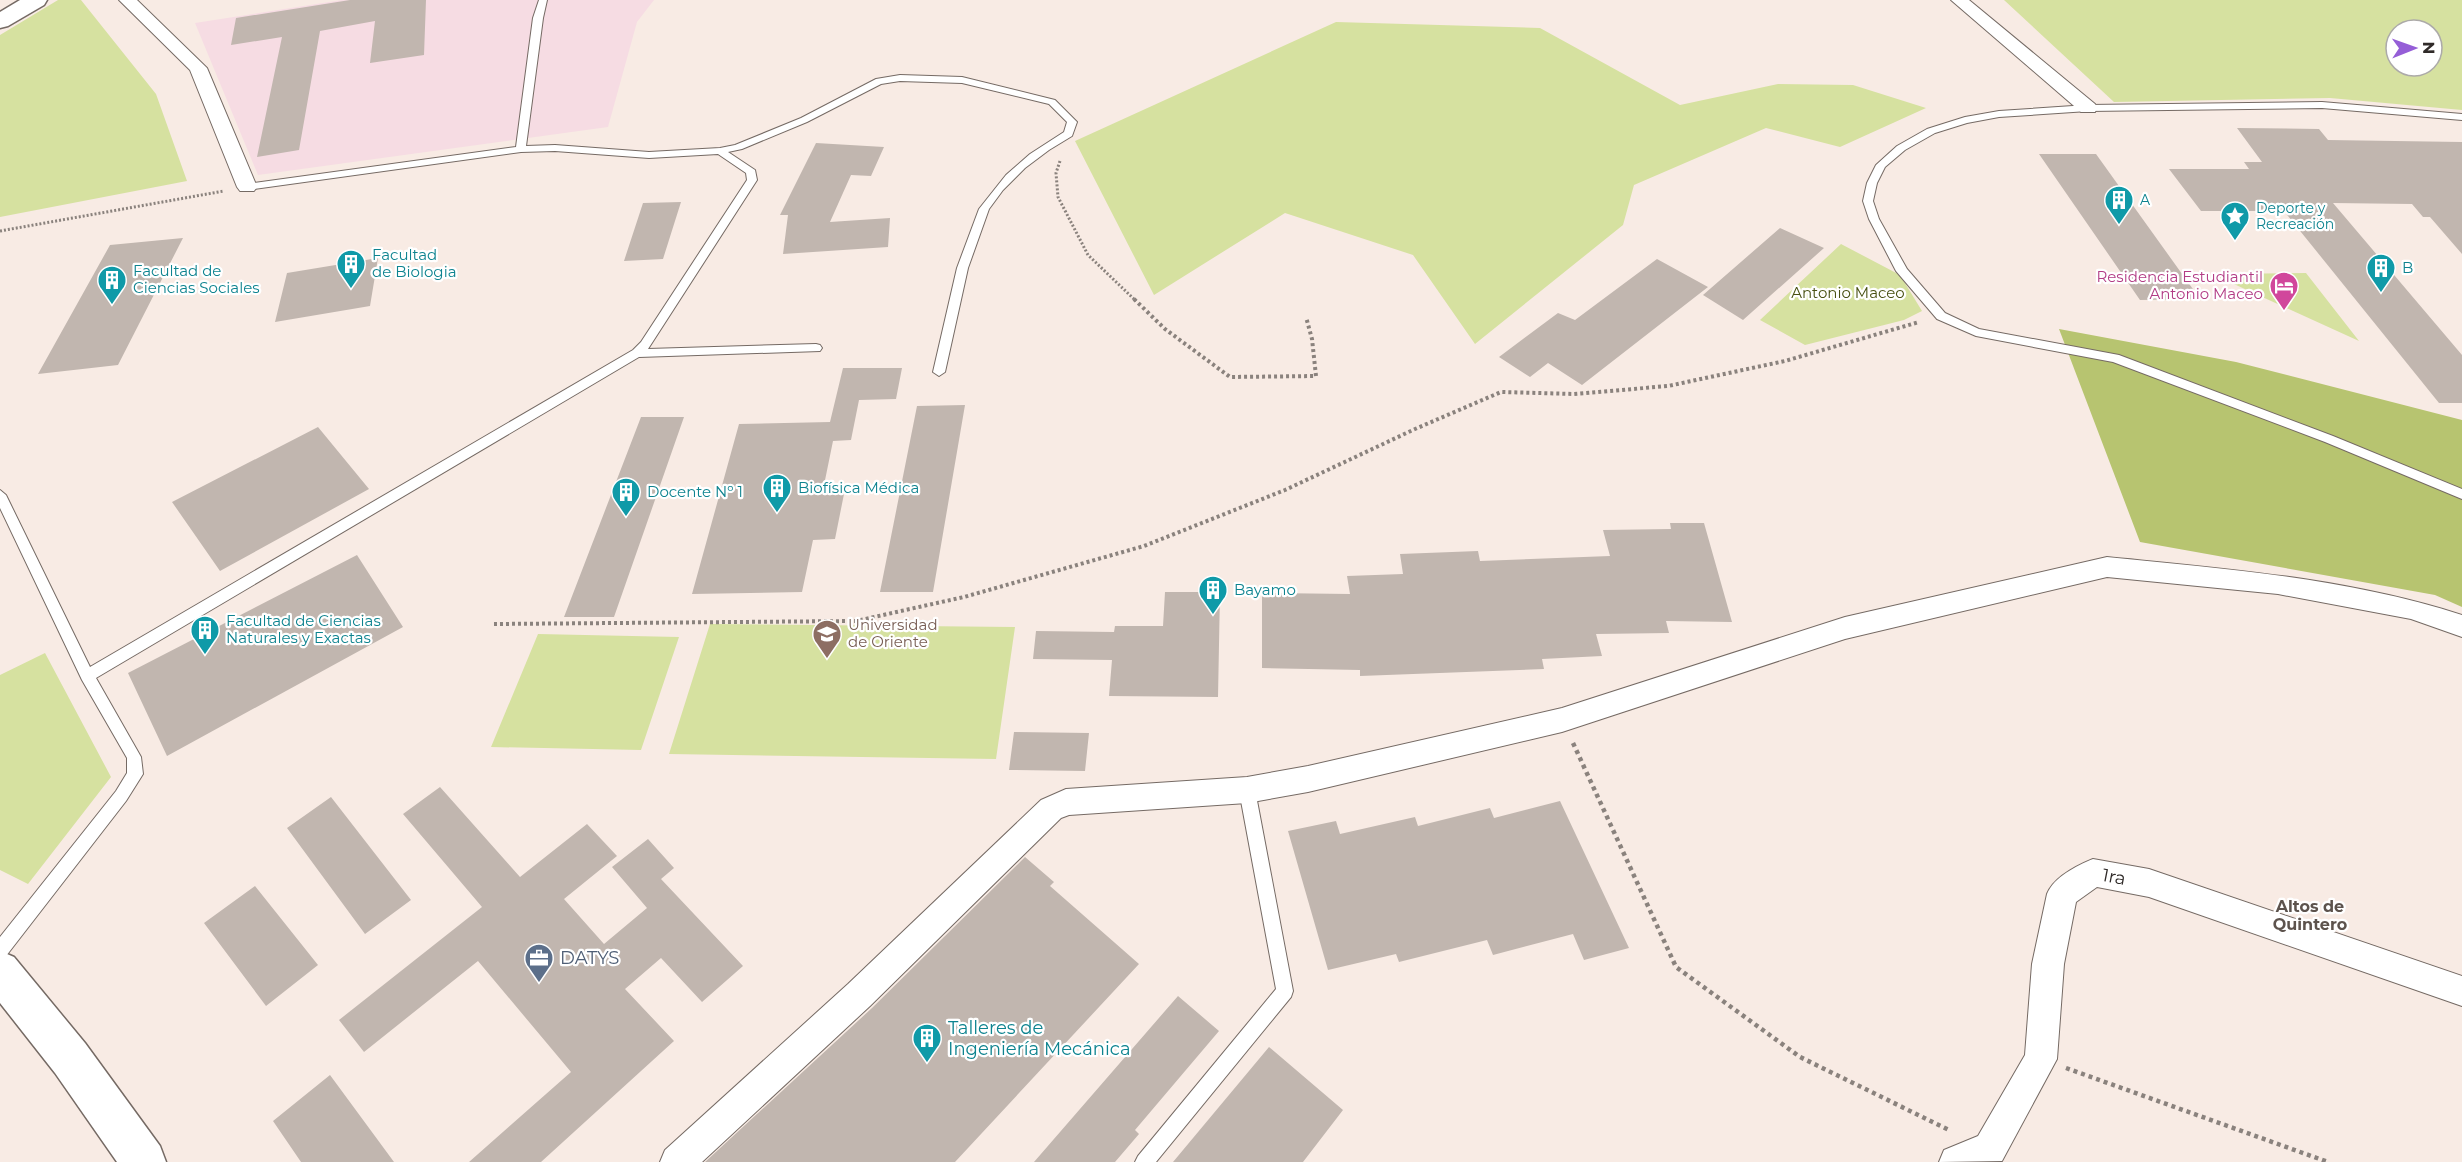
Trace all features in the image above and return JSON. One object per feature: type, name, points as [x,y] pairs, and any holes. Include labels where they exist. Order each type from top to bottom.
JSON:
[{"type":"main road","points":[[0,21],[36,0]]},
{"type":"main road","points":[[0,971],[70,1058],[144,1162]]},
{"type":"street","points":[[127,0],[198,68],[247,187]]},
{"type":"street","points":[[1959,0],[2088,108]]},
{"type":"street","points":[[677,1162],[859,994],[1051,809],[1066,802],[1247,790],[1308,779],[1562,720],[1845,628],[2107,567],[2278,584],[2411,609],[2462,626]]},
{"type":"street","name":"1ra","points":[[1990,1149],[2041,1059],[2048,964],[2062,894],[2093,873],[2149,883],[2462,991]]},
{"type":"street","points":[[1956,1162],[1990,1149]]},
{"type":"lane","points":[[521,148],[538,18],[543,0]]},
{"type":"lane","points":[[247,187],[521,148],[555,148],[649,156],[720,151],[738,147],[804,120],[879,81],[900,78],[962,80],[1052,102],[1072,122],[1068,134],[1046,145],[1012,174],[985,207],[963,266],[939,372]]},
{"type":"lane","points":[[2462,117],[2322,105],[2038,110],[1965,120],[1931,131],[1901,148],[1881,165],[1872,183],[1868,201],[1874,219],[1902,271],[1941,316],[1976,332],[2115,358],[2329,439],[2462,494]]},
{"type":"lane","points":[[87,676],[637,353],[645,345],[752,180],[751,172],[720,151]]},
{"type":"lane","points":[[637,353],[816,348]]},
{"type":"lane","points":[[0,495],[87,676],[134,757],[135,774],[121,796],[0,950]]},
{"type":"lane","points":[[1144,1162],[1285,991],[1247,790]]},
{"type":"path","points":[[1068,134],[1056,173],[1058,197],[1067,218],[1088,255],[1165,329],[1230,377],[1316,376],[1312,339],[1306,317]]},
{"type":"path","points":[[0,231],[247,187]]},
{"type":"path","points":[[494,624],[856,621],[964,597],[1144,546],[1285,490],[1501,392],[1574,394],[1668,386],[1785,361],[1941,316]]},
{"type":"path","points":[[1562,720],[1676,968],[1800,1057],[1990,1149]]},
{"type":"path","points":[[2041,1059],[2328,1162]]},
{"type":"shaded area","points":[[342,0],[654,0],[637,22],[608,127],[258,175],[195,23]]},
{"type":"green space","points":[[58,0],[81,0],[156,94],[187,181],[0,217],[0,35]]},
{"type":"green space","points":[[2004,0],[2462,0],[2462,110],[2330,98],[2114,102]]},
{"type":"green space","points":[[1336,22],[1540,28],[1680,105],[1778,84],[1853,85],[1926,108],[1840,147],[1766,128],[1634,185],[1623,225],[1475,344],[1413,255],[1285,213],[1154,295],[1075,141]]},
{"type":"green space","name":"Antonio Maceo","points":[[1841,244],[1900,275],[1922,311],[1904,320],[1805,345],[1760,320]]},
{"type":"green space","points":[[2306,273],[2359,341],[2212,274]]},
{"type":"green space","points":[[2059,329],[2236,362],[2462,420],[2462,607],[2435,595],[2140,542]]},
{"type":"green space","points":[[710,624],[1015,627],[996,759],[669,754]]},
{"type":"green space","points":[[538,634],[679,637],[641,750],[491,747]]},
{"type":"green space","points":[[45,653],[111,777],[28,884],[0,870],[0,675]]},
{"type":"building","points":[[350,0],[426,0],[424,55],[370,63],[375,21],[320,31],[299,150],[257,157],[282,37],[231,45],[236,18]]},
{"type":"building","points":[[2237,128],[2319,129],[2328,140],[2462,142],[2462,254],[2430,217],[2423,217],[2412,204],[2333,203],[2462,355],[2462,403],[2439,403],[2284,211],[2201,211],[2169,169],[2249,169],[2244,162],[2262,162]]},
{"type":"building","points":[[816,143],[884,147],[871,176],[851,175],[830,222],[890,218],[888,247],[783,254],[788,215],[780,215]]},
{"type":"building","name":"A","points":[[2039,154],[2096,154],[2200,299],[2140,300]]},
{"type":"building","points":[[681,202],[663,259],[624,261],[643,203]]},
{"type":"building","points":[[1780,228],[1824,248],[1743,320],[1703,295]]},
{"type":"building","name":"Facultad de Ciencias Sociales","points":[[183,238],[118,365],[38,374],[110,245]]},
{"type":"building","name":"Facultad de Biologia","points":[[378,258],[370,306],[275,322],[287,273]]},
{"type":"building","points":[[1657,259],[1708,287],[1582,385],[1548,363],[1530,377],[1499,357],[1558,313],[1575,320]]},
{"type":"building","name":"Biofísica Médica","points":[[843,368],[902,368],[896,399],[859,400],[851,440],[833,441],[823,490],[845,489],[835,539],[813,540],[802,592],[692,594],[739,424],[830,422]]},
{"type":"building","points":[[965,405],[933,592],[880,592],[917,406]]},
{"type":"building","name":"Docente Nº 1","points":[[641,417],[684,417],[614,617],[564,617]]},
{"type":"building","points":[[318,427],[369,489],[220,571],[172,502]]},
{"type":"building","points":[[1670,523],[1704,523],[1732,622],[1666,621],[1669,633],[1596,634],[1602,656],[1542,659],[1544,669],[1360,676],[1360,670],[1262,668],[1262,593],[1350,594],[1347,576],[1403,574],[1400,554],[1478,551],[1480,561],[1610,556],[1603,530],[1671,529]]},
{"type":"building","name":"Facultad de Ciencias Naturales y Exactas","points":[[357,555],[403,627],[167,756],[128,673]]},
{"type":"building","points":[[1165,592],[1220,592],[1218,697],[1109,696],[1112,660],[1033,659],[1036,631],[1114,632],[1115,626],[1163,626]]},
{"type":"building","points":[[1014,732],[1089,733],[1085,771],[1009,770]]},
{"type":"building","name":"DATYS","points":[[440,787],[520,877],[587,824],[617,856],[564,899],[604,944],[647,908],[612,867],[648,839],[674,868],[661,879],[743,966],[702,1002],[661,958],[625,989],[674,1041],[541,1162],[469,1162],[571,1072],[478,961],[364,1052],[339,1020],[482,907],[403,814]]},
{"type":"building","points":[[331,797],[411,900],[365,934],[287,828]]},
{"type":"building","points":[[1560,801],[1629,948],[1584,960],[1573,934],[1493,955],[1487,940],[1399,962],[1396,954],[1328,970],[1288,831],[1336,821],[1340,834],[1415,817],[1418,826],[1490,808],[1494,818]]},
{"type":"building","name":"Talleres de Ingeniería Mecánica","points":[[1025,857],[1054,882],[1050,886],[1139,964],[955,1162],[705,1162],[872,1008]]},
{"type":"building","points":[[255,886],[318,965],[266,1006],[204,923]]},
{"type":"building","points":[[1178,996],[1219,1031],[1135,1130],[1139,1134],[1115,1162],[1034,1162]]},
{"type":"building","points":[[1269,1047],[1343,1110],[1303,1162],[1173,1162]]},
{"type":"building","points":[[330,1075],[394,1162],[301,1162],[273,1121]]},
{"type":"place","name":"A","points":[[2119,226]]},
{"type":"place","name":"Deporte y Recreación","points":[[2235,242]]},
{"type":"place","name":"Facultad de Biologia","points":[[351,290]]},
{"type":"place","name":"B","points":[[2381,294]]},
{"type":"place","name":"Facultad de Ciencias Sociales","points":[[112,306]]},
{"type":"place","name":"Residencia Estudiantil Antonio Maceo","points":[[2284,312]]},
{"type":"place","name":"Biofísica Médica","points":[[777,514]]},
{"type":"place","name":"Docente Nº 1","points":[[626,518]]},
{"type":"place","name":"Bayamo","points":[[1213,616]]},
{"type":"place","name":"Facultad de Ciencias Naturales y Exactas","points":[[205,656]]},
{"type":"place","name":"Universidad de Oriente","points":[[827,660]]},
{"type":"place","name":"DATYS","points":[[539,984]]},
{"type":"place","name":"Talleres de Ingeniería Mecánica","points":[[927,1064]]},
{"type":"district","name":"Altos de Quintero","points":[[2310,915]]}]
